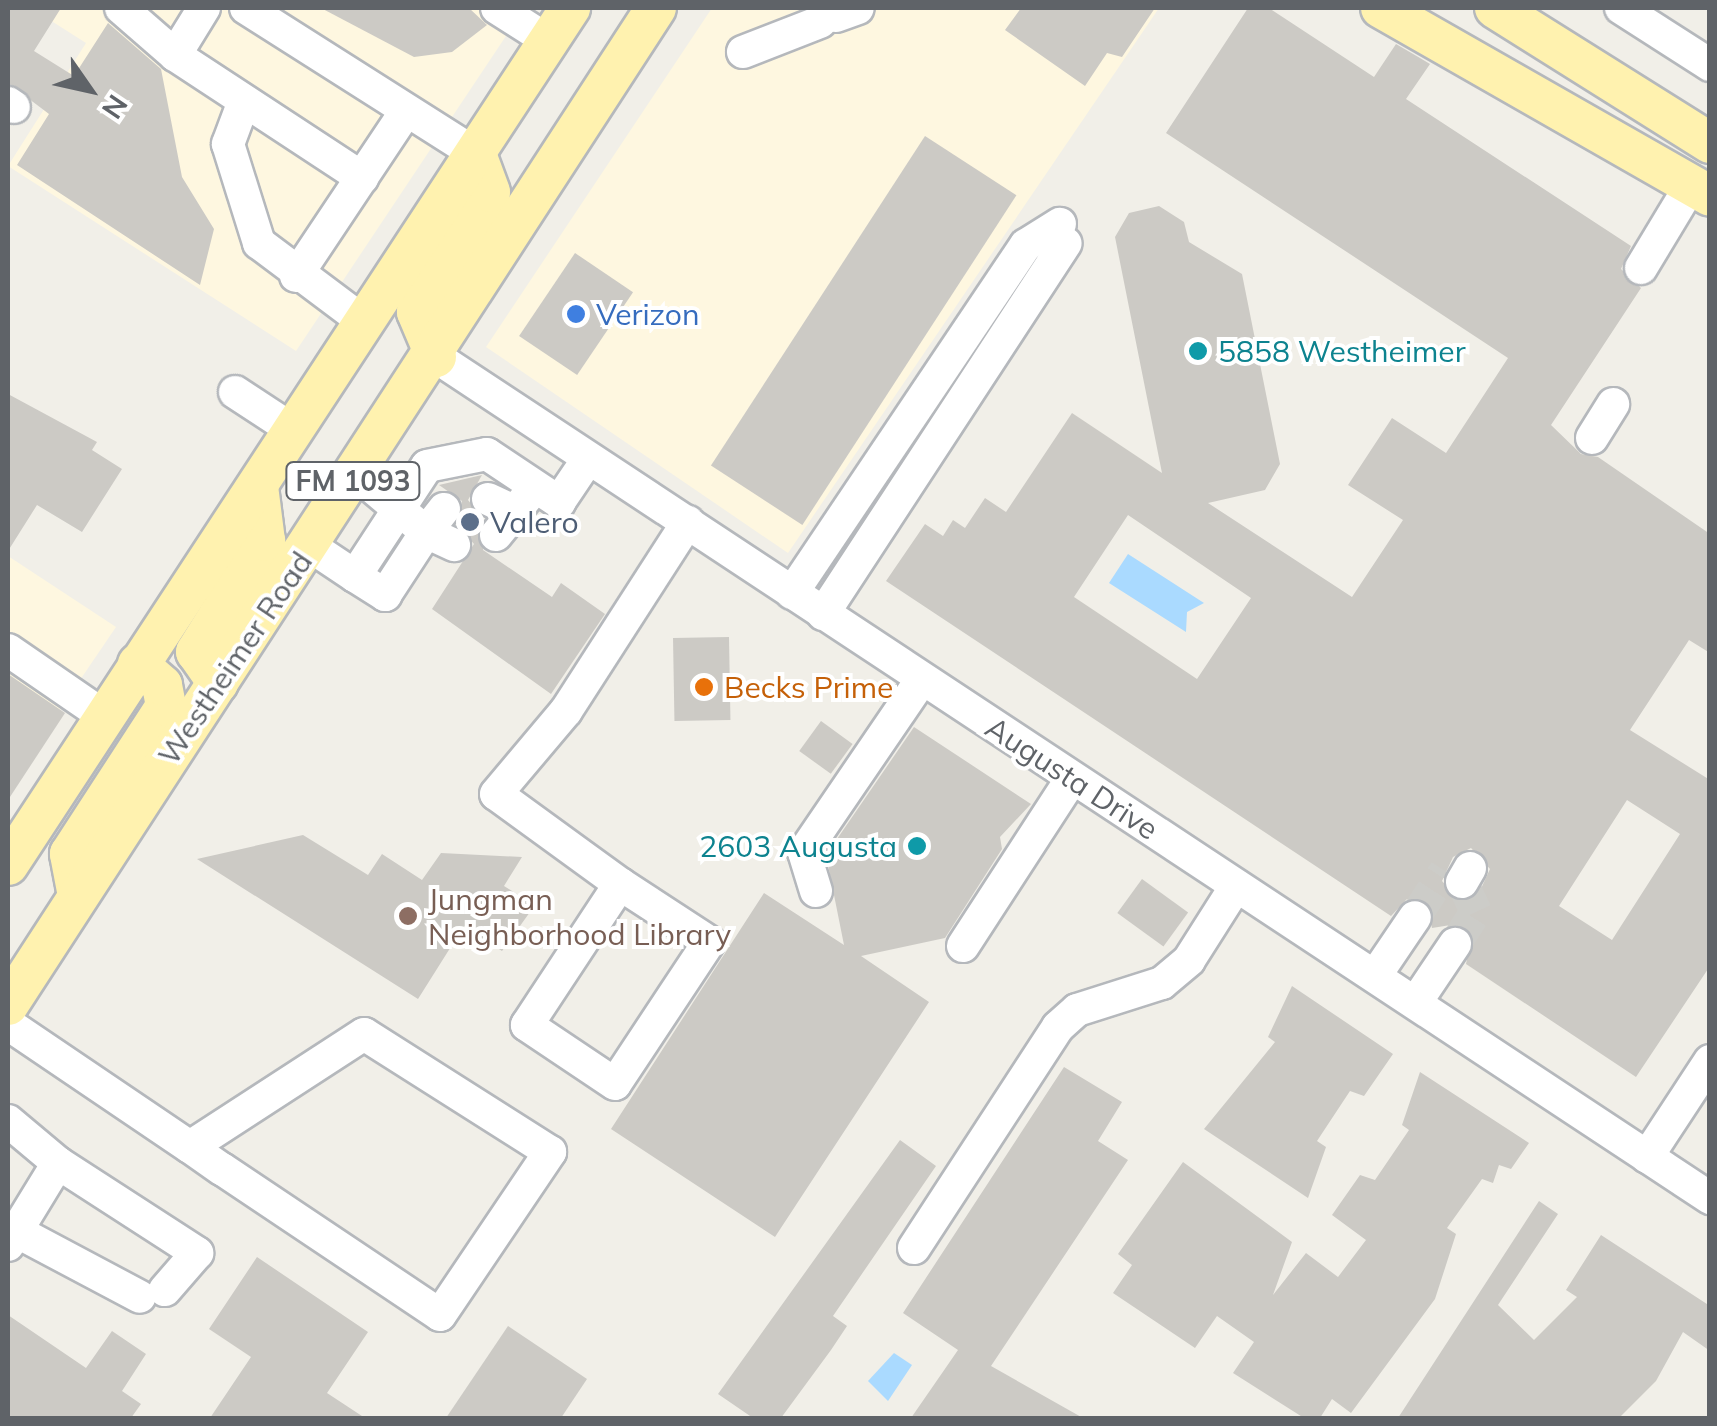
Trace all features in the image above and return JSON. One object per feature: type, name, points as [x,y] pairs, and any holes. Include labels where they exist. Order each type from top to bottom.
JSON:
[{"type":"main road","name":"FM 1093","points":[[14,840],[104,716],[258,486],[570,8]]},
{"type":"main road","name":"Westheimer Road","points":[[8,1005],[436,357],[656,8]]},
{"type":"main road","points":[[1381,8],[1703,178]]},
{"type":"main road","points":[[1495,8],[1710,143]]},
{"type":"main road","points":[[436,357],[417,312],[490,192],[476,154]]},
{"type":"main road","points":[[218,683],[196,652],[265,541],[258,486]]},
{"type":"main road","points":[[78,896],[70,854],[166,706],[162,686],[138,664]]},
{"type":"street","points":[[121,8],[175,54],[362,178]]},
{"type":"street","points":[[175,54],[204,8]]},
{"type":"street","points":[[246,8],[476,154]]},
{"type":"street","points":[[497,8],[549,41]]},
{"type":"street","points":[[1621,8],[1710,65]]},
{"type":"street","points":[[743,52],[838,15]]},
{"type":"street","points":[[244,101],[228,144],[259,243],[296,276],[363,321]]},
{"type":"street","points":[[296,276],[406,111]]},
{"type":"street","points":[[1641,268],[1703,178]]},
{"type":"street","points":[[792,593],[1026,245],[1063,234],[824,614]]},
{"type":"street","name":"Augusta Drive","points":[[436,357],[1710,1198]]},
{"type":"street","points":[[236,392],[293,430]]},
{"type":"street","points":[[1592,438],[1614,404]]},
{"type":"street","points":[[356,576],[427,466],[487,454],[517,511]]},
{"type":"street","points":[[488,499],[517,511],[559,502],[588,459]]},
{"type":"street","points":[[310,546],[385,595],[441,529],[357,474]]},
{"type":"street","points":[[620,884],[527,1025],[616,1084],[709,942],[620,884],[496,794],[566,712],[688,522]]},
{"type":"street","points":[[8,650],[104,716]]},
{"type":"street","points":[[816,891],[804,852],[922,679]]},
{"type":"street","points":[[963,946],[1072,778]]},
{"type":"street","points":[[914,1248],[1058,1028],[1077,1010],[1162,984],[1236,886]]},
{"type":"street","points":[[1375,976],[1414,917]]},
{"type":"street","points":[[1416,1002],[1455,944]]},
{"type":"street","points":[[8,1024],[190,1147],[440,1315],[550,1152],[364,1034],[190,1147]]},
{"type":"street","points":[[1647,1157],[1705,1079]]},
{"type":"street","points":[[8,1121],[58,1163],[197,1253],[153,1294],[12,1238],[58,1163]]},
{"type":"shaded area","points":[[31,8],[481,8],[512,27],[296,351],[8,166],[86,43]]},
{"type":"shaded area","points":[[712,8],[1159,8],[788,553],[486,347]]},
{"type":"shaded area","points":[[8,556],[116,627],[8,786]]},
{"type":"water","points":[[1128,554],[1204,603],[1187,612],[1186,632],[1109,583]]},
{"type":"water","points":[[894,1353],[912,1365],[888,1401],[868,1381]]},
{"type":"building","points":[[8,8],[61,8],[34,51],[74,76],[108,23],[161,69],[182,177],[214,229],[200,285],[17,165],[49,114],[8,83]]},
{"type":"building","points":[[321,8],[469,8],[487,25],[452,52],[414,57]]},
{"type":"building","points":[[1021,8],[1155,8],[1122,57],[1107,53],[1085,86],[1005,30]]},
{"type":"building","points":[[1248,8],[1269,8],[1374,77],[1396,44],[1430,64],[1406,99],[1631,246],[1621,269],[1641,288],[1551,425],[1581,454],[1598,457],[1710,534],[1710,653],[1689,640],[1630,730],[1710,780],[1710,966],[1636,1077],[1466,964],[1472,934],[1457,924],[1432,928],[1425,900],[1407,899],[1391,916],[886,581],[925,524],[943,536],[953,520],[965,528],[985,498],[1006,512],[1072,413],[1162,473],[1115,237],[1129,213],[1159,206],[1184,222],[1189,242],[1242,274],[1280,464],[1265,490],[1208,503],[1352,597],[1403,520],[1348,485],[1392,418],[1446,453],[1508,358],[1166,133]],"holes":[[[1128,515],[1251,598],[1197,679],[1074,597]],[[1627,800],[1680,834],[1612,940],[1559,906]],[[1471,848],[1490,869],[1479,893],[1461,902],[1442,881],[1453,857]]]},
{"type":"building","points":[[925,136],[1016,195],[802,525],[711,466]]},
{"type":"building","name":"Verizon","points":[[575,253],[633,292],[577,375],[519,336]]},
{"type":"building","points":[[8,394],[97,442],[92,450],[122,469],[82,532],[37,505],[8,551]]},
{"type":"building","points":[[482,475],[468,500],[483,519],[483,550],[552,597],[561,583],[605,614],[551,694],[432,609],[474,544],[457,524],[462,501],[439,485]]},
{"type":"building","points":[[729,637],[730,720],[674,721],[673,638]]},
{"type":"building","points":[[8,674],[65,713],[8,800]]},
{"type":"building","points":[[821,721],[853,744],[831,774],[799,751]]},
{"type":"building","points":[[914,727],[1031,804],[1000,837],[1002,849],[945,938],[861,956],[929,1002],[775,1237],[611,1129],[764,893],[844,945],[826,855]]},
{"type":"building","name":"Jungman Neighborhood Library","points":[[303,835],[368,875],[382,854],[422,880],[441,853],[522,857],[504,886],[535,905],[502,951],[464,926],[418,999],[197,859]]},
{"type":"building","points":[[1142,879],[1188,913],[1163,946],[1117,913]]},
{"type":"building","points":[[1292,986],[1393,1054],[1364,1096],[1350,1091],[1317,1141],[1326,1147],[1308,1198],[1204,1129],[1275,1042],[1268,1037]]},
{"type":"building","points":[[1064,1067],[1122,1102],[1098,1141],[1128,1160],[991,1366],[1083,1418],[911,1418],[958,1350],[903,1313]]},
{"type":"building","points":[[1420,1072],[1529,1143],[1511,1169],[1499,1165],[1493,1183],[1482,1179],[1447,1228],[1456,1234],[1435,1299],[1351,1413],[1332,1399],[1320,1418],[1304,1418],[1233,1373],[1254,1342],[1217,1316],[1195,1348],[1113,1293],[1132,1265],[1118,1254],[1183,1162],[1292,1242],[1273,1295],[1306,1253],[1338,1277],[1366,1240],[1332,1215],[1360,1175],[1375,1180],[1409,1130],[1402,1125]]},
{"type":"building","points":[[900,1140],[936,1166],[833,1316],[847,1326],[831,1350],[781,1418],[753,1418],[718,1394]]},
{"type":"building","points":[[1539,1201],[1558,1214],[1498,1305],[1534,1340],[1577,1297],[1566,1290],[1601,1235],[1710,1306],[1710,1351],[1683,1332],[1656,1381],[1619,1418],[1398,1418]]},
{"type":"building","points":[[257,1257],[368,1332],[327,1393],[365,1418],[210,1418],[251,1357],[209,1329]]},
{"type":"building","points":[[8,1315],[86,1368],[112,1331],[146,1354],[122,1391],[141,1404],[131,1418],[8,1418]]},
{"type":"building","points":[[508,1326],[587,1379],[561,1418],[446,1418]]},
{"type":"tunnel","points":[[1415,917],[1445,871]]},
{"type":"tunnel","points":[[1455,944],[1476,912],[1462,882]]},
{"type":"place","name":"Verizon","points":[[576,314]]},
{"type":"place","name":"5858 Westheimer","points":[[1198,351]]},
{"type":"place","name":"Valero","points":[[470,522]]},
{"type":"place","name":"Becks Prime","points":[[704,687]]},
{"type":"place","name":"2603 Augusta","points":[[917,846]]},
{"type":"place","name":"Jungman Neighborhood Library","points":[[408,916]]}]
